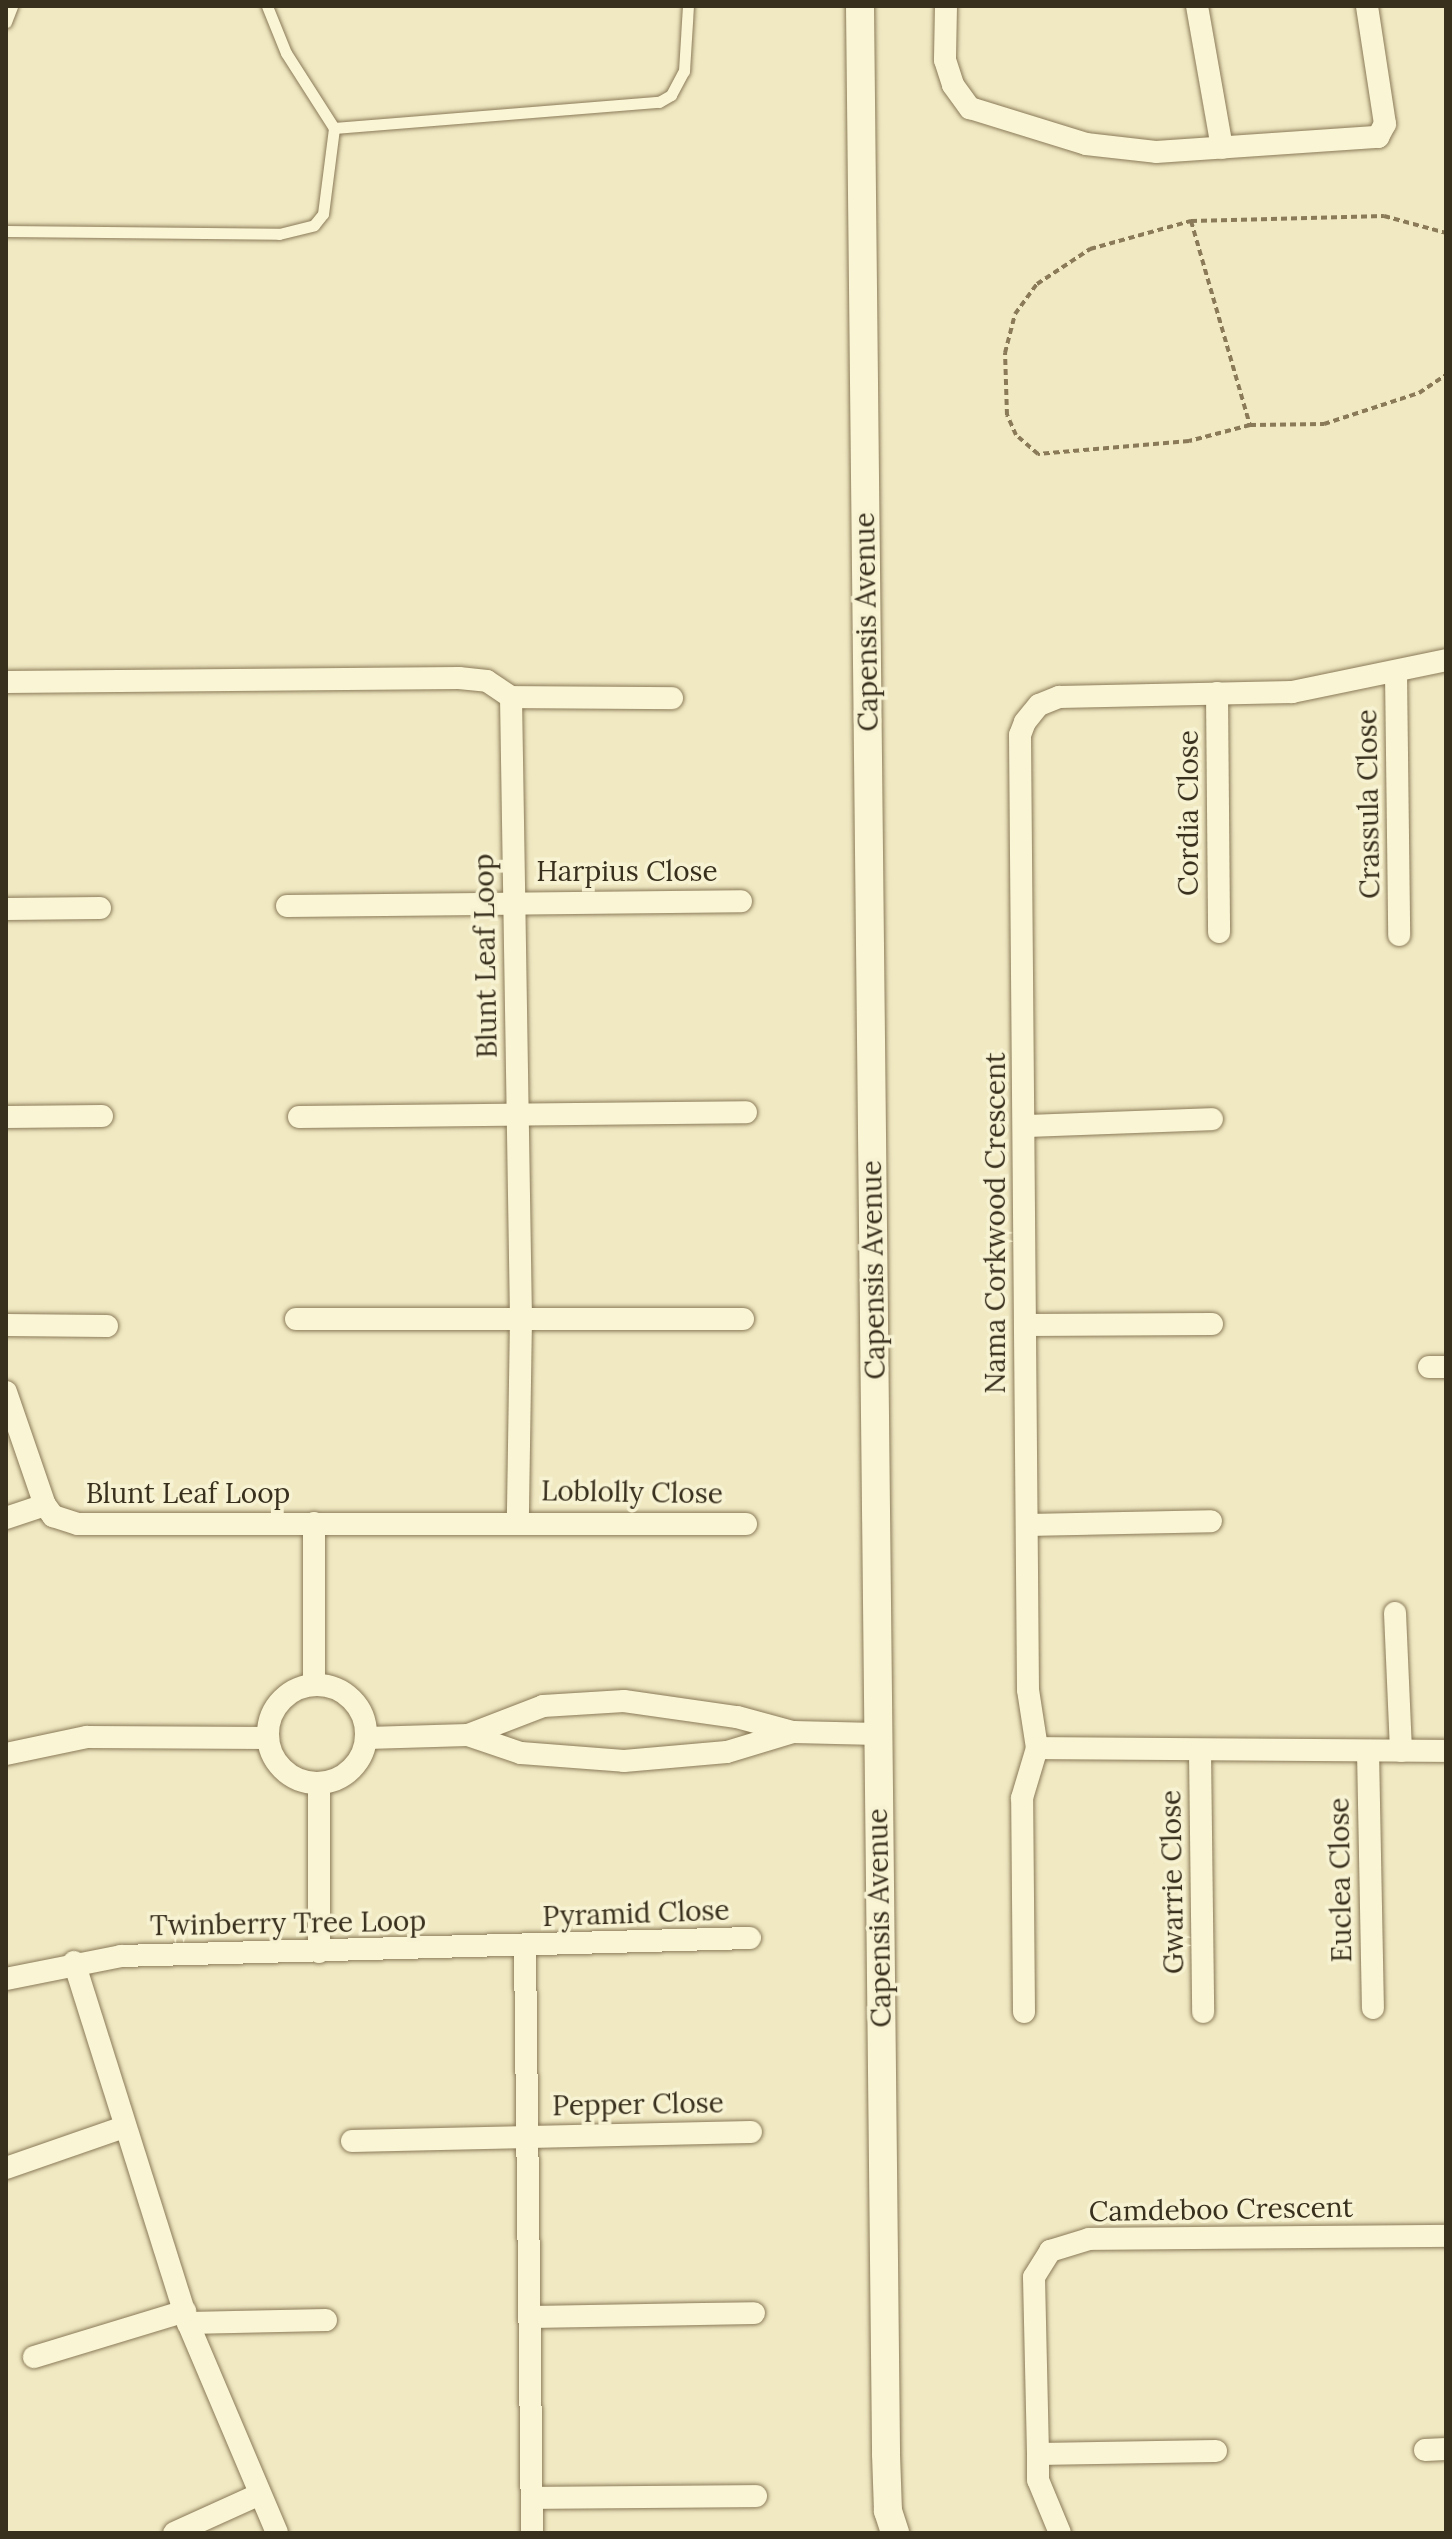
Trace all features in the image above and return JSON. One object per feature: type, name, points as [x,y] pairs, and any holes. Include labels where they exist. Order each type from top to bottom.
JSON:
[{"type":"street","name":"Capensis Avenue","points":[[860,6],[876,1734],[886,2454],[888,2511],[895,2533]]},
{"type":"street","points":[[946,6],[945,60],[953,85],[970,108],[1086,144],[1156,152],[1378,137],[1385,124],[1367,6]]},
{"type":"street","points":[[1197,6],[1222,148]]},
{"type":"street","name":"Nama Corkwood Crescent","points":[[1037,1748],[1028,1690],[1020,735],[1025,722],[1039,705],[1059,697],[1292,692],[1446,660]]},
{"type":"street","name":"Crassula Close","points":[[1396,672],[1399,935]]},
{"type":"street","points":[[6,682],[459,678],[487,681],[511,697],[672,698]]},
{"type":"street","name":"Cordia Close","points":[[1217,693],[1219,932]]},
{"type":"street","name":"Blunt Leaf Loop","points":[[6,1392],[45,1505],[53,1516],[78,1524],[518,1520],[521,1318],[511,697]]},
{"type":"street","name":"Harpius Close","points":[[287,906],[514,901],[741,901]]},
{"type":"street","points":[[6,909],[100,908]]},
{"type":"street","points":[[299,1117],[746,1112]]},
{"type":"street","points":[[6,1117],[102,1116]]},
{"type":"street","points":[[1025,1126],[1212,1119]]},
{"type":"street","points":[[296,1319],[743,1319]]},
{"type":"street","points":[[1026,1325],[1212,1324]]},
{"type":"street","points":[[6,1325],[107,1326]]},
{"type":"street","points":[[6,1518],[45,1505]]},
{"type":"street","name":"Loblolly Close","points":[[518,1520],[746,1524]]},
{"type":"street","points":[[1027,1525],[1211,1521]]},
{"type":"street","name":"Blunt Leaf Loop","points":[[314,1523],[314,1684]]},
{"type":"street","points":[[1395,1613],[1401,1751]]},
{"type":"street","points":[[314,1684],[352,1699],[361,1710],[367,1738],[352,1770],[319,1783],[291,1776],[279,1766],[268,1738],[280,1701],[314,1684]]},
{"type":"street","points":[[367,1738],[468,1735],[543,1706],[624,1701],[737,1717],[793,1732],[876,1734]]},
{"type":"street","points":[[468,1735],[521,1753],[624,1761],[727,1752],[793,1732]]},
{"type":"street","points":[[6,1754],[87,1737],[268,1738]]},
{"type":"street","points":[[1024,2012],[1022,1798],[1037,1748],[1446,1751]]},
{"type":"street","name":"Gwarrie Close","points":[[1200,1751],[1203,2012]]},
{"type":"street","name":"Euclea Close","points":[[1368,1751],[1373,2008]]},
{"type":"street","points":[[319,1783],[319,1952]]},
{"type":"street","name":"Pyramid Close","points":[[525,1948],[750,1938]]},
{"type":"street","points":[[525,1948],[526,2137],[532,2317],[532,2533]]},
{"type":"street","name":"Twinberry Tree Loop","points":[[6,1979],[74,1962],[525,1948]]},
{"type":"street","points":[[74,1962],[186,2317],[277,2533]]},
{"type":"street","points":[[6,2168],[124,2127]]},
{"type":"street","name":"Pepper Close","points":[[352,2141],[751,2132]]},
{"type":"street","name":"Camdeboo Crescent","points":[[1060,2533],[1038,2480],[1034,2277],[1044,2258],[1058,2246],[1089,2239],[1446,2236]]},
{"type":"street","points":[[532,2317],[754,2313]]},
{"type":"street","points":[[34,2357],[186,2317],[326,2320]]},
{"type":"street","points":[[1038,2454],[1216,2451]]},
{"type":"street","points":[[174,2533],[260,2494]]},
{"type":"street","points":[[533,2498],[756,2496]]},
{"type":"lane","points":[[6,22],[12,6]]},
{"type":"lane","points":[[6,231],[263,234],[305,229],[323,214],[334,128],[286,53],[267,6]]},
{"type":"lane","points":[[334,128],[659,102],[671,95],[684,71],[688,6]]},
{"type":"path","points":[[1446,233],[1384,216],[1191,221],[1090,249],[1037,284],[1015,314],[1005,353],[1007,415],[1016,435],[1038,454],[1189,441],[1250,425],[1324,424],[1419,393],[1446,375]]},
{"type":"path","points":[[1191,221],[1250,425]]}]
